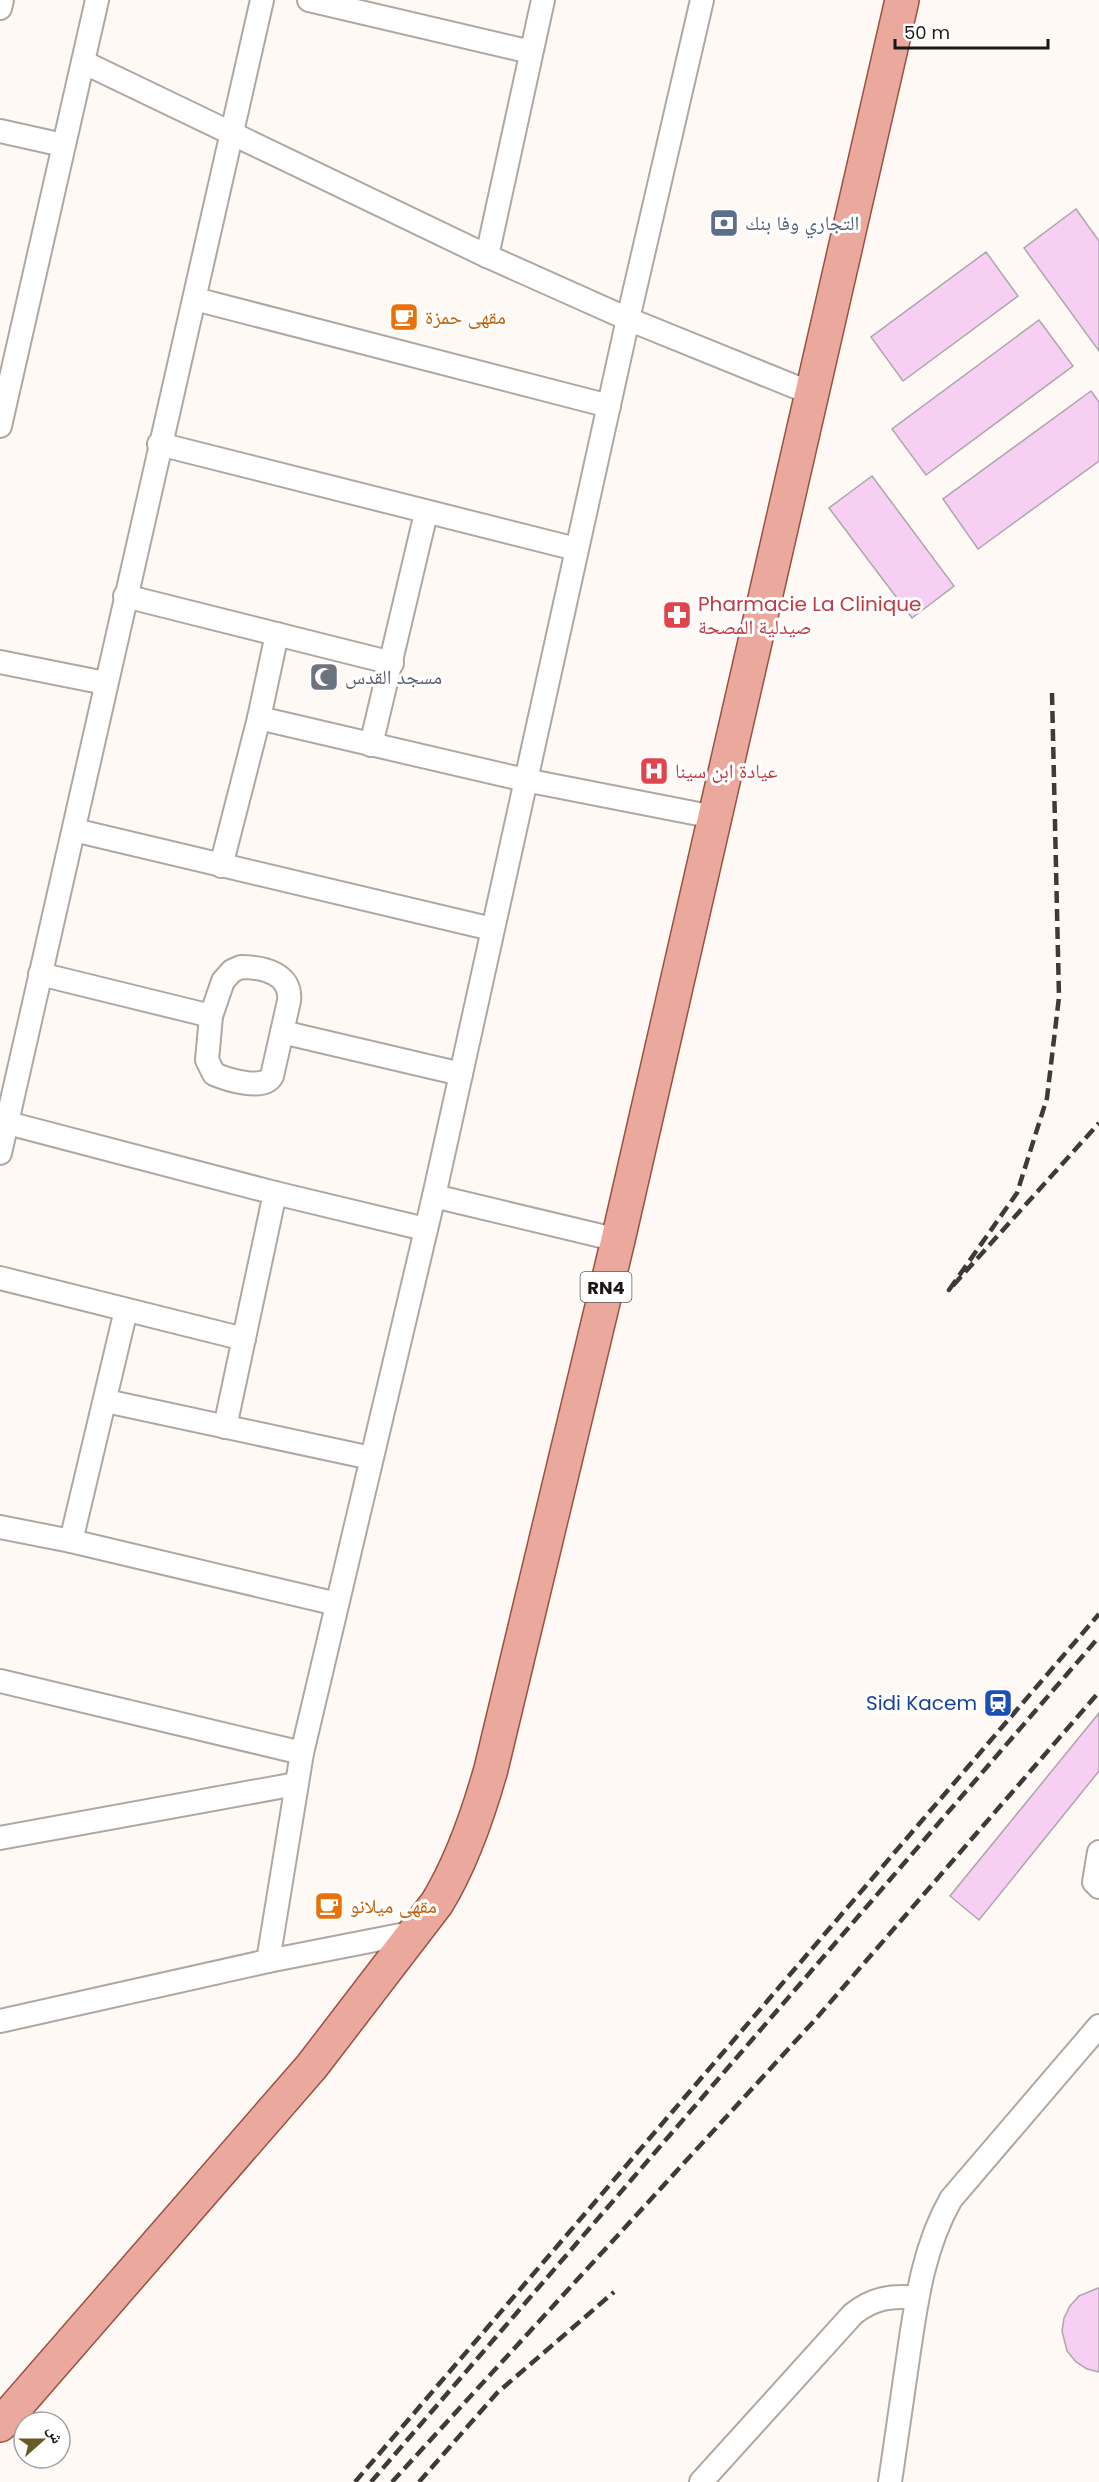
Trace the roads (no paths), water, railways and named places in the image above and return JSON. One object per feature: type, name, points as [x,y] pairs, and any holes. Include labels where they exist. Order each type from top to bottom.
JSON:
[{"type":"main road","name":"RN4","points":[[0,2425],[312,2066],[416,1932],[447,1886],[482,1800],[618,1240],[902,0]]},
{"type":"street","points":[[0,8],[2,0]]},
{"type":"street","points":[[1,416],[97,0]]},
{"type":"street","points":[[0,1153],[3,1122],[74,830],[159,444],[195,299],[262,0]]},
{"type":"street","points":[[309,0],[531,52]]},
{"type":"street","points":[[487,256],[543,0]]},
{"type":"street","points":[[268,1961],[302,1753],[434,1196],[576,549],[702,0]]},
{"type":"street","points":[[83,62],[487,256],[628,319],[813,394]]},
{"type":"street","points":[[0,131],[63,145]]},
{"type":"street","points":[[195,299],[609,406]]},
{"type":"street","points":[[159,444],[576,549]]},
{"type":"street","points":[[371,746],[426,513]]},
{"type":"street","points":[[125,596],[392,663]]},
{"type":"street","points":[[221,866],[259,718],[277,634]]},
{"type":"street","points":[[0,662],[105,683]]},
{"type":"street","points":[[259,718],[371,746],[525,780],[714,817]]},
{"type":"street","points":[[74,830],[492,928]]},
{"type":"street","points":[[245,967],[269,971],[284,979],[290,990],[282,1032],[272,1076],[269,1081],[259,1085],[214,1074],[207,1060],[211,1016],[221,985],[232,971],[245,967]]},
{"type":"street","points":[[40,974],[211,1016]]},
{"type":"street","points":[[282,1032],[461,1074]]},
{"type":"street","points":[[3,1122],[275,1193],[425,1228]]},
{"type":"street","points":[[225,1427],[275,1193]]},
{"type":"street","points":[[434,1196],[618,1240]]},
{"type":"street","points":[[0,1278],[244,1339]]},
{"type":"street","points":[[71,1541],[126,1310]]},
{"type":"street","points":[[106,1401],[371,1458]]},
{"type":"street","points":[[0,1527],[71,1541],[337,1604]]},
{"type":"street","points":[[0,1681],[302,1753]]},
{"type":"street","points":[[0,1838],[296,1784]]},
{"type":"street","points":[[1099,1852],[1094,1882],[1099,1887]]},
{"type":"street","points":[[0,2021],[268,1961],[416,1932]]},
{"type":"street","points":[[890,2482],[917,2298],[930,2245],[951,2199],[1099,2026]]},
{"type":"street","points":[[701,2482],[853,2314],[885,2297],[895,2295],[917,2298]]},
{"type":"railway","points":[[1052,693],[1059,997],[1047,1098],[1017,1193],[949,1290],[1099,1123]]},
{"type":"railway","points":[[355,2482],[1099,1614]]},
{"type":"railway","points":[[371,2482],[1099,1637]]},
{"type":"railway","points":[[392,2482],[814,2021],[1099,1692]]},
{"type":"railway","points":[[419,2482],[497,2393],[614,2292]]},
{"type":"place","name":"التجاري وفا بنك","points":[[724,223]]},
{"type":"place","name":"مقهى حمزة","points":[[404,317]]},
{"type":"place","name":"Pharmacie La Clinique صيدلية المصحة","points":[[677,615]]},
{"type":"place","name":"مسجد القدس","points":[[324,677]]},
{"type":"place","name":"عيادة ابن سينا","points":[[654,771]]},
{"type":"place","name":"Sidi Kacem","points":[[998,1703]]},
{"type":"place","name":"مقهى ميلانو","points":[[329,1906]]}]
